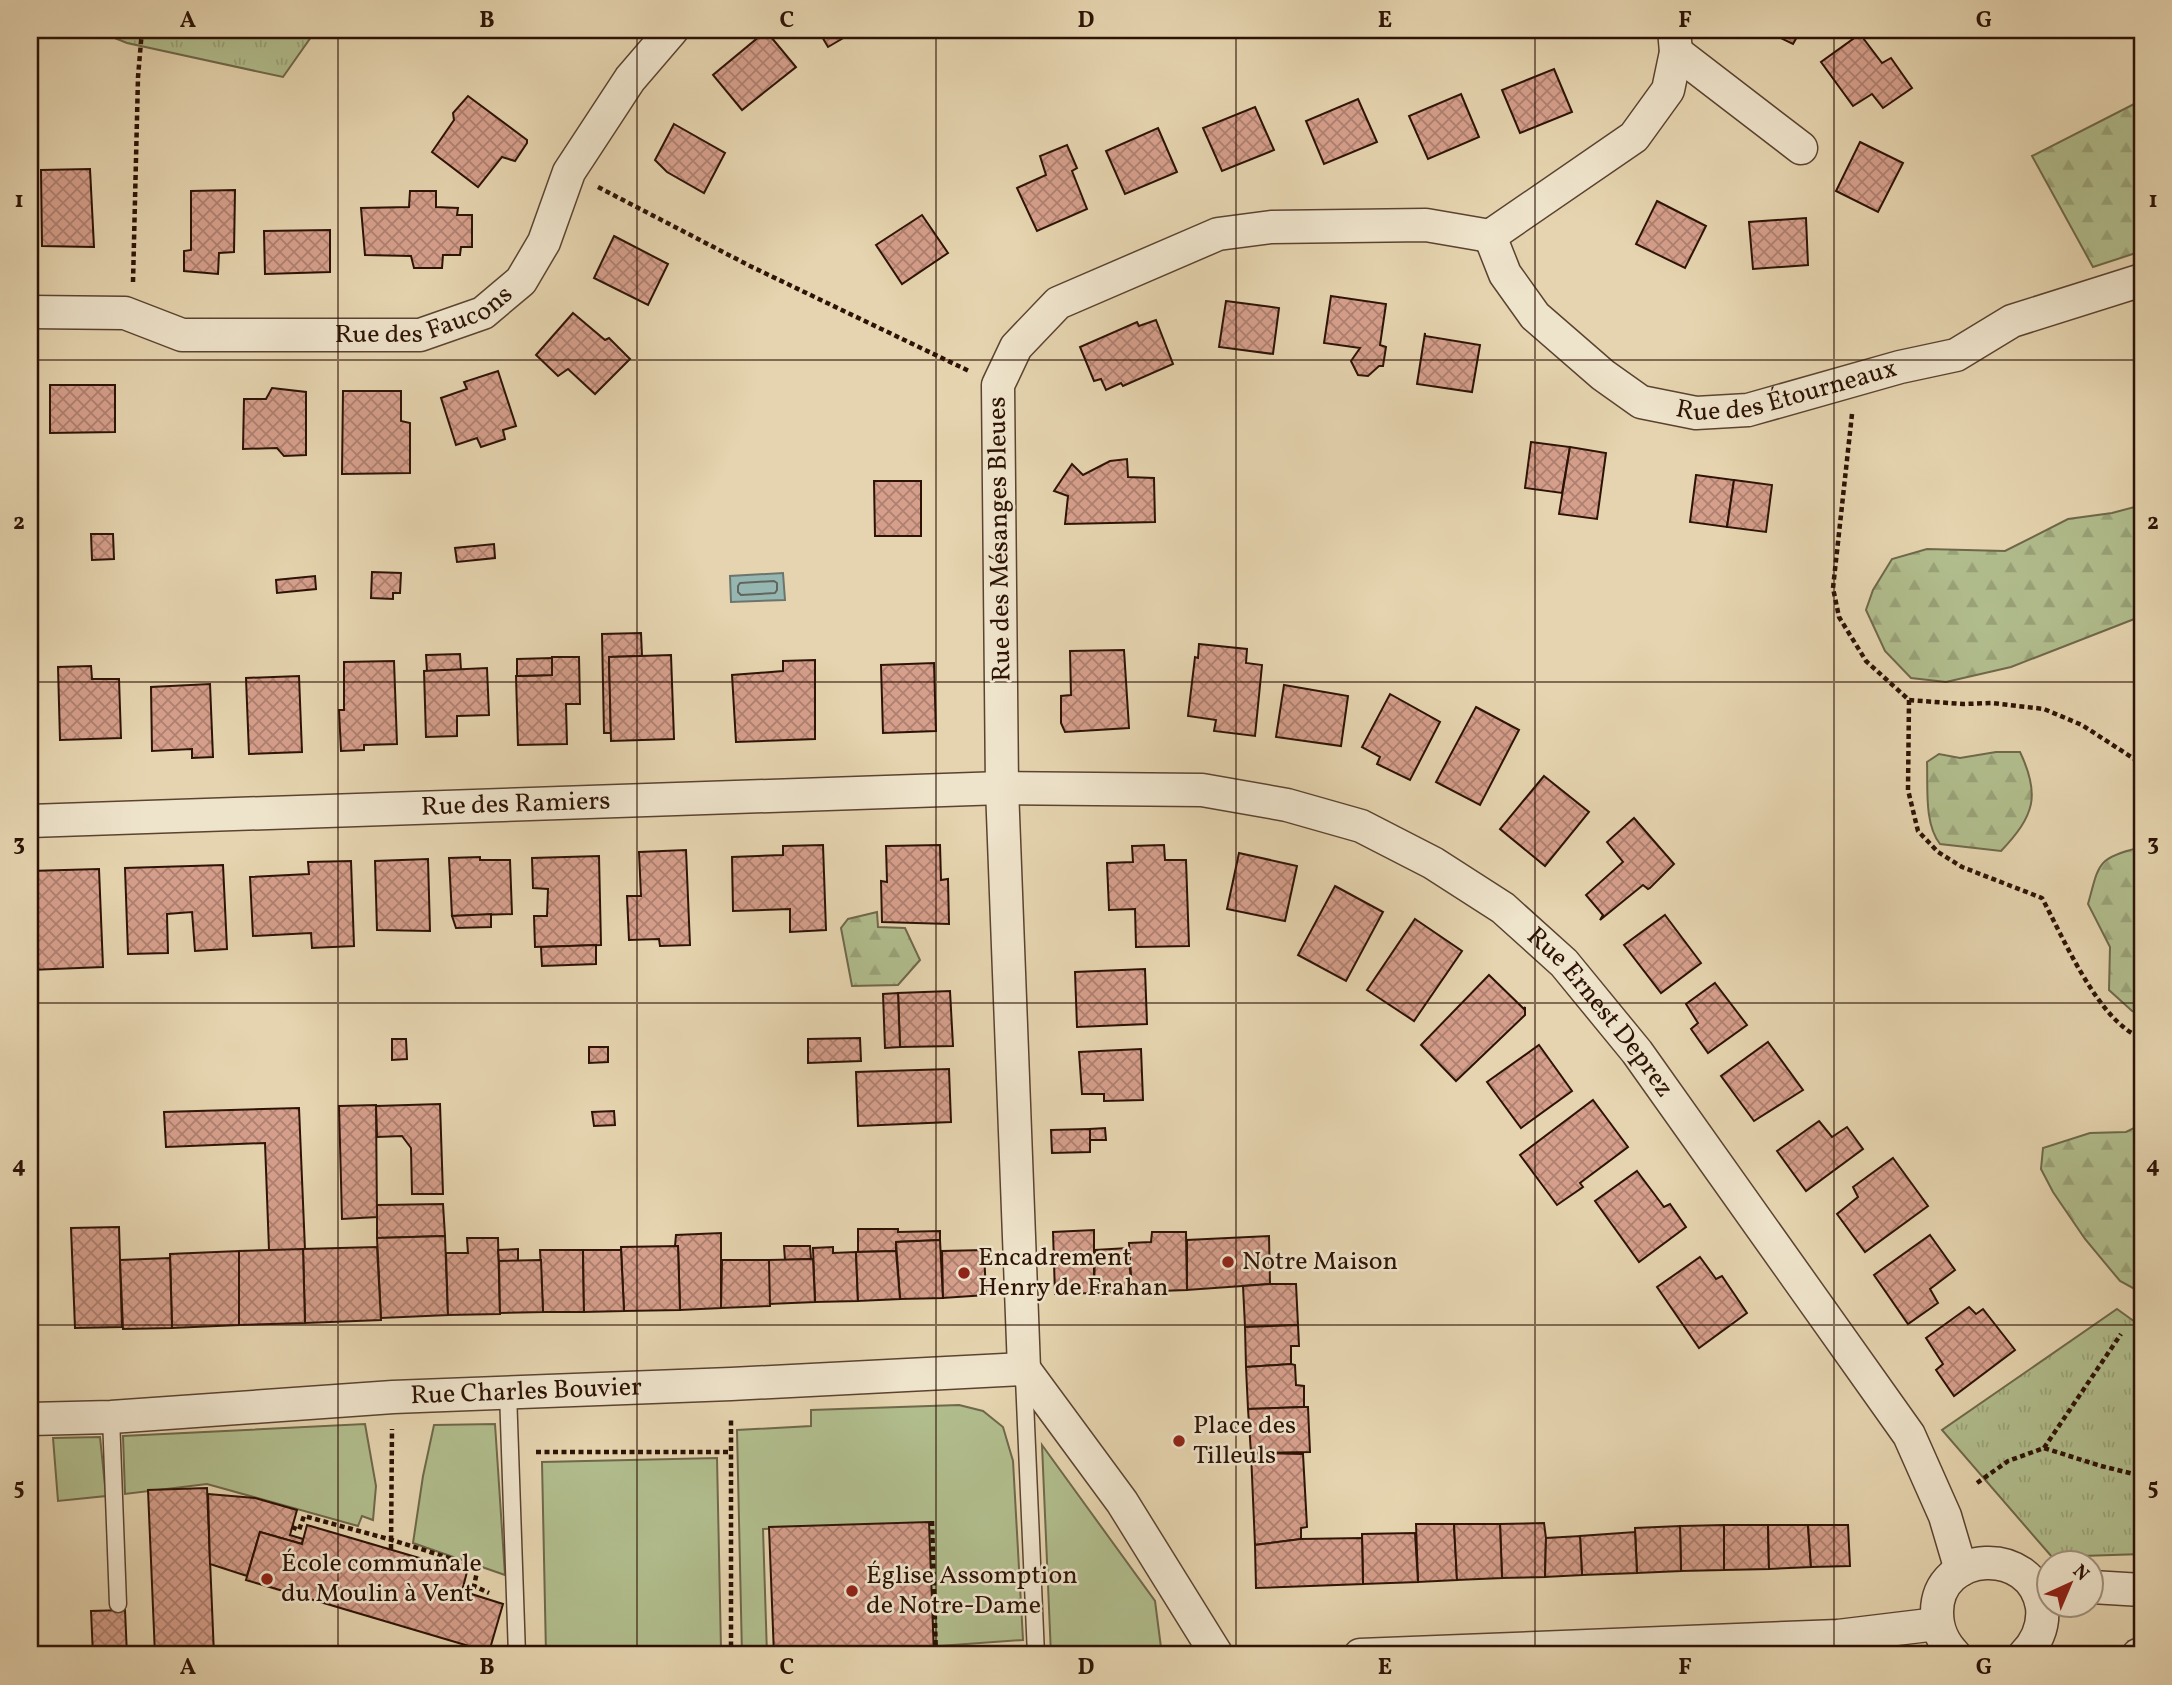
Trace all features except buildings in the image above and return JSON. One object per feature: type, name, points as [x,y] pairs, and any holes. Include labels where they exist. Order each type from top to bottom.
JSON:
[{"type":"street","name":"Rue des Faucons","points":[[30,312],[125,313],[182,335],[420,335],[483,313],[521,281],[544,242],[569,172],[629,79],[672,30]]},
{"type":"street","points":[[1675,41],[1801,148]]},
{"type":"street","points":[[1490,236],[1634,137],[1668,90],[1675,41]]},
{"type":"street","name":"Rue des Mésanges Bleues","points":[[1024,1369],[1002,789],[998,385],[1016,348],[1058,303],[1218,233],[1271,227],[1426,225],[1490,236]]},
{"type":"street","name":"Rue des Étourneaux","points":[[1490,236],[1505,274],[1535,316],[1603,374],[1641,402],[1696,413],[1748,410],[1956,355],[2012,321],[2142,280]]},
{"type":"street","name":"Rue des Ramiers","points":[[30,821],[1002,789]]},
{"type":"street","name":"Rue Ernest Deprez","points":[[1002,789],[1202,790],[1287,805],[1361,826],[1433,863],[1503,908],[1564,963],[1637,1052],[1909,1435],[1945,1516],[1961,1570]]},
{"type":"street","points":[[1024,1369],[1122,1502],[1217,1655]]},
{"type":"street","name":"Rue Charles Bouvier","points":[[30,1419],[111,1417],[393,1397],[1024,1369]]},
{"type":"street","points":[[1955,1655],[1942,1640],[1937,1623],[1937,1606],[1950,1580],[1961,1570],[1991,1562],[2006,1565],[2036,1581]]},
{"type":"street","points":[[2106,1588],[2142,1590]]},
{"type":"street","points":[[2024,1655],[2032,1648],[2040,1633],[2042,1618]]},
{"type":"street","points":[[1360,1655],[1838,1636],[1937,1623]]},
{"type":"lane","points":[[1024,1369],[1036,1655]]},
{"type":"lane","points":[[508,1392],[517,1655]]},
{"type":"lane","points":[[111,1417],[118,1604]]},
{"type":"path","points":[[125,313],[133,286],[138,77],[142,30]]},
{"type":"path","points":[[569,172],[750,266],[998,385]]},
{"type":"path","points":[[1856,380],[1833,588],[1839,617],[1866,661],[1909,700],[1992,703],[2044,709],[2082,725],[2142,764]]},
{"type":"path","points":[[1909,700],[1908,790],[1918,831],[1938,852],[1962,867],[2042,898],[2099,1003],[2134,1035],[2142,1038]]},
{"type":"path","points":[[1977,1483],[2008,1461],[2044,1448],[2121,1334]]},
{"type":"path","points":[[731,1384],[731,1655]]},
{"type":"path","points":[[391,1549],[393,1397]]},
{"type":"path","points":[[2044,1448],[2142,1476]]},
{"type":"path","points":[[540,1452],[731,1452]]},
{"type":"path","points":[[292,1527],[299,1530],[304,1516],[478,1567],[474,1586],[516,1604]]},
{"type":"path","points":[[932,1521],[936,1655]]},
{"type":"green space","points":[[95,30],[316,30],[283,77],[127,43]]},
{"type":"green space","points":[[2142,100],[2142,251],[2093,267],[2032,156]]},
{"type":"green space","points":[[2142,505],[2142,616],[2011,667],[1946,682],[1911,678],[1885,651],[1866,610],[1873,590],[1892,559],[1927,549],[2005,551],[2068,519],[2112,513]]},
{"type":"green space","points":[[1996,752],[2020,752],[2027,767],[2031,781],[2031,805],[2021,827],[2001,851],[1940,844],[1929,816],[1927,762],[1939,754],[1960,758]]},
{"type":"green space","points":[[2142,848],[2142,1015],[2132,1011],[2109,990],[2110,947],[2088,904],[2101,865],[2114,855]]},
{"type":"green space","points":[[877,912],[878,927],[905,928],[920,960],[898,985],[852,986],[841,928],[848,919]]},
{"type":"green space","points":[[2142,1124],[2142,1293],[2120,1281],[2085,1239],[2041,1169],[2043,1148],[2090,1133],[2126,1132]]},
{"type":"green space","points":[[2117,1309],[2142,1327],[2142,1554],[2106,1555],[2106,1548],[2044,1548],[1942,1430]]},
{"type":"green space","points":[[959,1405],[983,1411],[1003,1427],[1013,1461],[1023,1640],[925,1647],[920,1523],[763,1529],[767,1655],[742,1655],[737,1430],[811,1426],[811,1410]]},
{"type":"green space","points":[[365,1424],[376,1486],[373,1520],[362,1516],[358,1526],[207,1484],[125,1494],[123,1436]]},
{"type":"green space","points":[[495,1424],[505,1575],[413,1543],[434,1425]]},
{"type":"green space","points":[[100,1437],[106,1496],[58,1501],[53,1438]]},
{"type":"green space","points":[[1042,1445],[1155,1601],[1162,1655],[1051,1655]]},
{"type":"green space","points":[[717,1458],[721,1650],[546,1654],[542,1462]]},
{"type":"water","points":[[783,573],[785,600],[731,602],[730,576]]},
{"type":"place","name":"Notre Maison","points":[[1228,1262]]},
{"type":"place","name":"Encadrement Henry de Frahan","points":[[964,1273]]},
{"type":"place","name":"Place des Tilleuls","points":[[1179,1441]]},
{"type":"place","name":"École communale du Moulin à Vent","points":[[267,1579]]},
{"type":"place","name":"Église Assomption de Notre-Dame","points":[[852,1591]]}]
